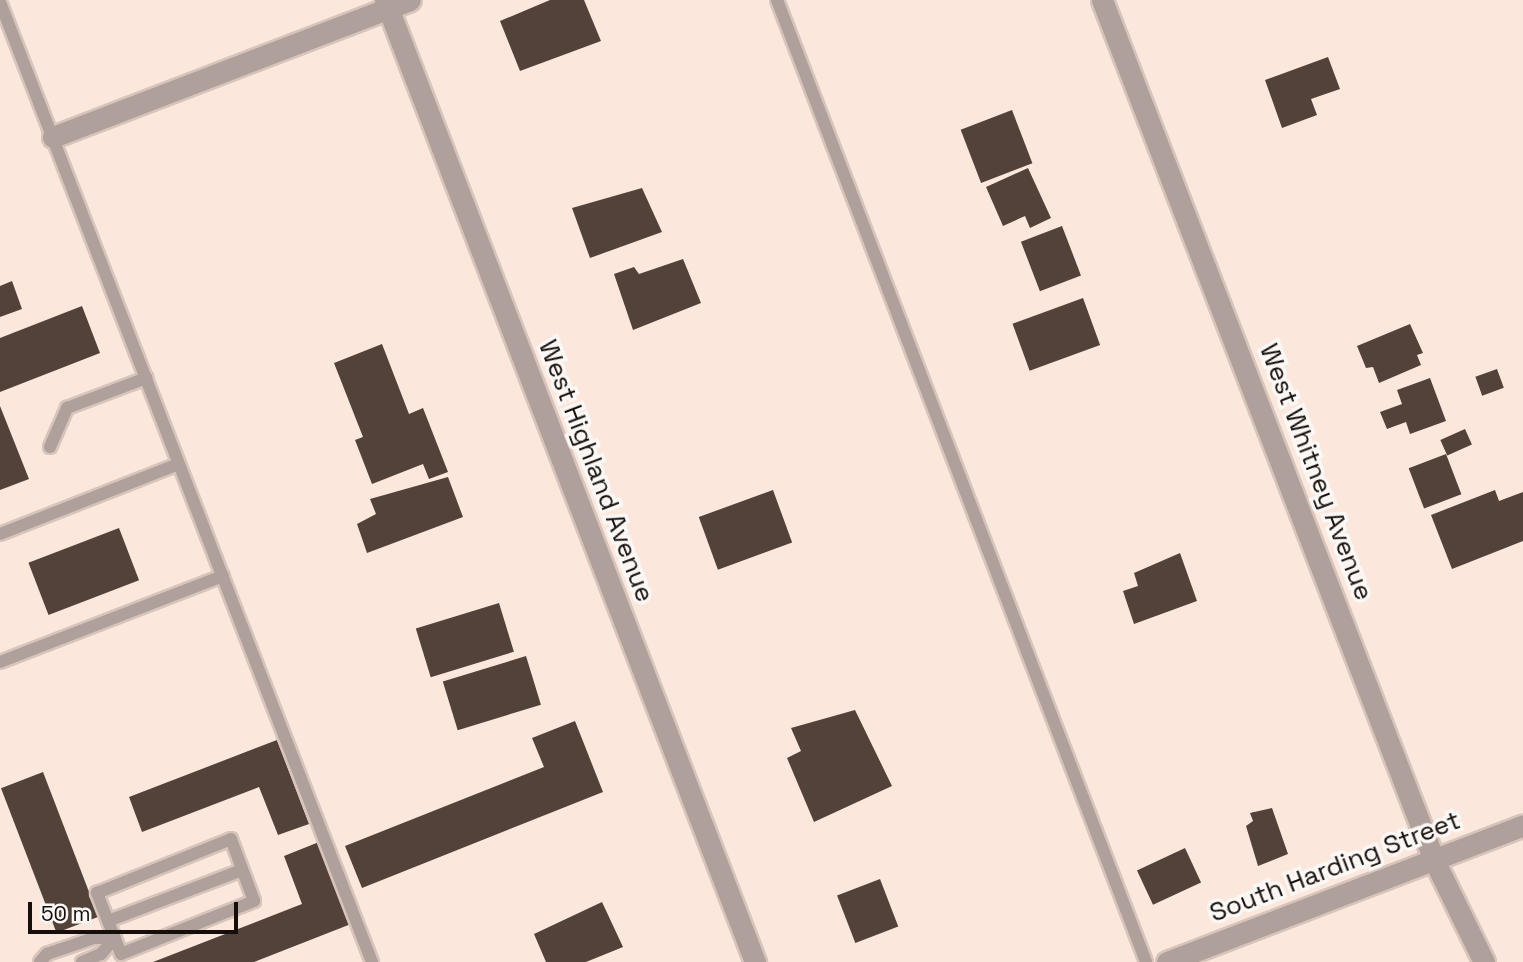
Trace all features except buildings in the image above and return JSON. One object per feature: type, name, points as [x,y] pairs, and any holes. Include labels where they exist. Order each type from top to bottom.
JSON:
[{"type":"street","points":[[53,137],[387,4],[410,0]]},
{"type":"street","name":"West Whitney Avenue","points":[[1102,0],[1434,860],[1484,962]]},
{"type":"street","name":"West Highland Avenue","points":[[387,4],[755,962]]},
{"type":"street","name":"South Harding Street","points":[[1167,962],[1523,825]]},
{"type":"lane","points":[[777,0],[1146,962]]},
{"type":"lane","points":[[0,2],[372,962]]},
{"type":"lane","points":[[50,447],[67,408],[146,378]]},
{"type":"lane","points":[[0,534],[179,464]]},
{"type":"lane","points":[[0,662],[223,576]]},
{"type":"lane","points":[[231,839],[242,870],[254,901],[121,954],[97,893],[231,839]]},
{"type":"lane","points":[[108,921],[242,870]]},
{"type":"lane","points":[[40,962],[47,954],[94,938],[115,938]]},
{"type":"lane","points":[[82,962],[101,954],[115,938]]}]
